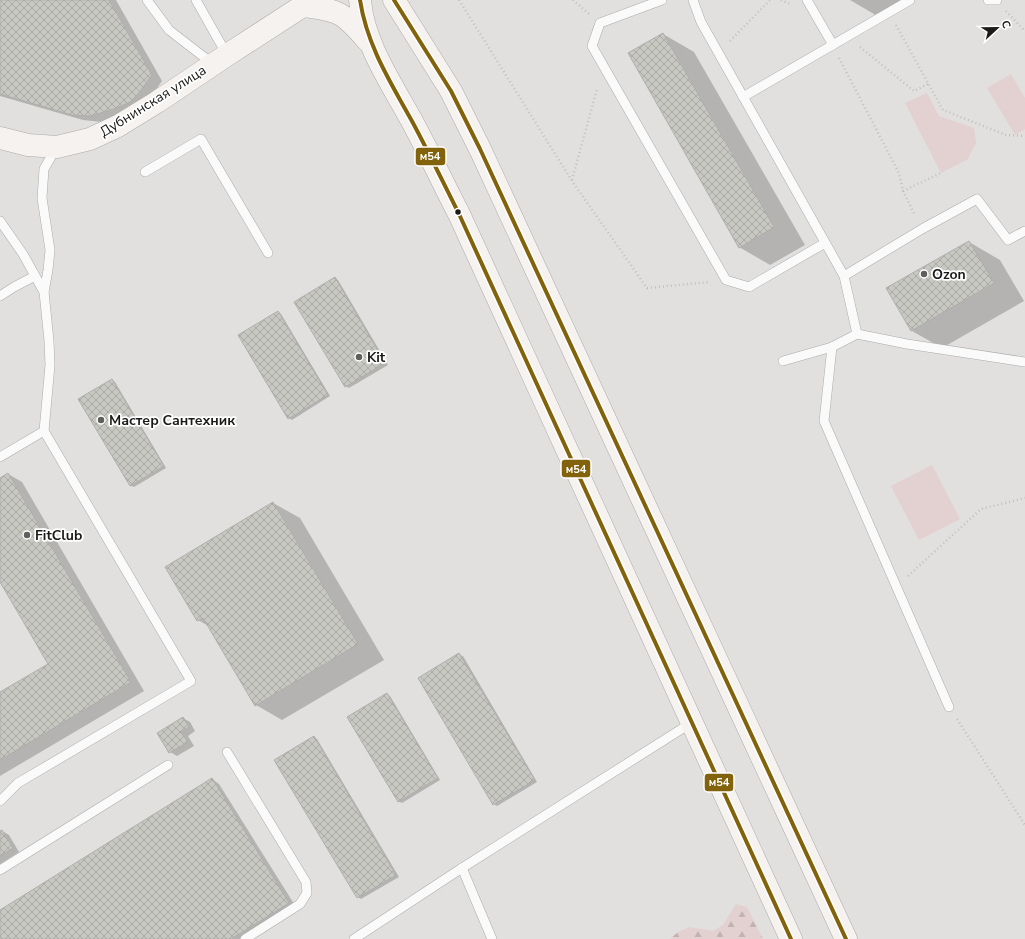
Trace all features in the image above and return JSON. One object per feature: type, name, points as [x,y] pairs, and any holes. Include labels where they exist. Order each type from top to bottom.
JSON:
[{"type":"main road","points":[[360,0],[360,9],[372,47]]},
{"type":"main road","points":[[394,0],[451,91],[480,149],[846,939]]},
{"type":"main road","points":[[413,0],[421,41]]},
{"type":"main road","name":"Дубнинская улица","points":[[0,138],[28,145],[57,147],[90,139],[118,126],[157,102],[220,59],[308,3]]},
{"type":"main road","points":[[308,3],[343,15],[357,28],[372,47],[420,136],[459,214],[791,939]]},
{"type":"lane","points":[[147,0],[169,30],[220,59]]},
{"type":"lane","points":[[196,0],[220,59]]},
{"type":"lane","points":[[662,0],[600,22],[592,46],[726,280],[749,286],[825,243]]},
{"type":"lane","points":[[693,0],[701,22],[844,276],[857,334]]},
{"type":"lane","points":[[807,0],[832,45]]},
{"type":"lane","points":[[743,97],[910,0]]},
{"type":"lane","points":[[145,172],[201,139],[268,253]]},
{"type":"lane","points":[[0,801],[18,783],[191,681],[44,431],[50,365],[44,292],[50,250],[42,198],[43,176],[44,169],[57,147]]},
{"type":"lane","points":[[844,276],[922,229],[977,199],[1008,240],[1025,231]]},
{"type":"lane","points":[[0,221],[23,254],[44,292]]},
{"type":"lane","points":[[0,296],[35,276]]},
{"type":"lane","points":[[783,361],[832,347],[857,334],[907,344],[1025,362]]},
{"type":"lane","points":[[832,347],[824,421],[897,585],[949,707]]},
{"type":"lane","points":[[0,457],[44,431]]},
{"type":"lane","points":[[354,939],[462,868],[691,723]]},
{"type":"lane","points":[[227,752],[306,882],[307,887],[307,893],[300,904],[246,939]]},
{"type":"lane","points":[[0,870],[168,765]]},
{"type":"lane","points":[[462,868],[492,939]]},
{"type":"path","points":[[459,0],[572,181],[647,288],[726,280]]},
{"type":"path","points":[[573,0],[600,22]]},
{"type":"path","points":[[719,53],[770,0]]},
{"type":"path","points":[[994,0],[1025,31]]},
{"type":"path","points":[[889,12],[944,110],[1006,135],[1025,136]]},
{"type":"path","points":[[847,37],[914,91],[928,84]]},
{"type":"path","points":[[832,45],[899,173],[903,191],[922,229]]},
{"type":"path","points":[[572,181],[604,66]]},
{"type":"path","points":[[903,191],[941,173]]},
{"type":"path","points":[[897,585],[981,508],[1025,498]]},
{"type":"path","points":[[949,707],[1025,825]]},
{"type":"green space","points":[[1011,74],[1025,98],[1025,129],[1015,135],[987,88]]},
{"type":"green space","points":[[927,93],[939,116],[974,128],[976,143],[968,159],[941,173],[905,103]]},
{"type":"green space","points":[[932,465],[960,519],[919,540],[891,486]]},
{"type":"green space","points":[[736,904],[747,907],[763,939],[670,939],[678,932],[690,927],[713,931],[723,925]]},
{"type":"building","points":[[0,0],[109,0],[152,75],[130,102],[114,109],[90,116],[72,115],[0,94]]},
{"type":"building","points":[[663,33],[774,227],[739,248],[628,53]]},
{"type":"building","points":[[969,241],[994,283],[911,331],[886,288]]},
{"type":"building","points":[[335,277],[385,363],[345,387],[294,302]]},
{"type":"building","points":[[278,311],[328,395],[288,419],[238,335]]},
{"type":"building","points":[[112,379],[164,466],[130,486],[78,399]]},
{"type":"building","points":[[8,473],[131,682],[0,760],[0,692],[48,664],[0,582],[0,478]]},
{"type":"building","points":[[273,502],[358,644],[255,706],[203,618],[197,621],[165,567]]},
{"type":"building","points":[[459,653],[535,780],[493,805],[418,678]]},
{"type":"building","points":[[387,693],[438,778],[398,802],[347,717]]},
{"type":"building","points":[[183,717],[189,727],[181,732],[188,742],[169,753],[157,733]]},
{"type":"building","points":[[314,736],[396,875],[357,898],[274,760]]},
{"type":"building","points":[[212,778],[289,903],[231,939],[0,939],[0,910]]},
{"type":"building","points":[[2,830],[13,848],[0,856],[0,831]]},
{"type":"transit line","name":"м54","points":[[360,0],[363,17],[374,49],[388,79],[419,134],[459,214],[791,939]]},
{"type":"transit line","name":"м54","points":[[394,0],[451,91],[480,149],[846,939]]},
{"type":"place","name":"Ozon","points":[[924,274]]},
{"type":"place","name":"Kit","points":[[359,357]]},
{"type":"place","name":"Мастер Сантехник","points":[[101,420]]},
{"type":"place","name":"FitClub","points":[[27,535]]}]
